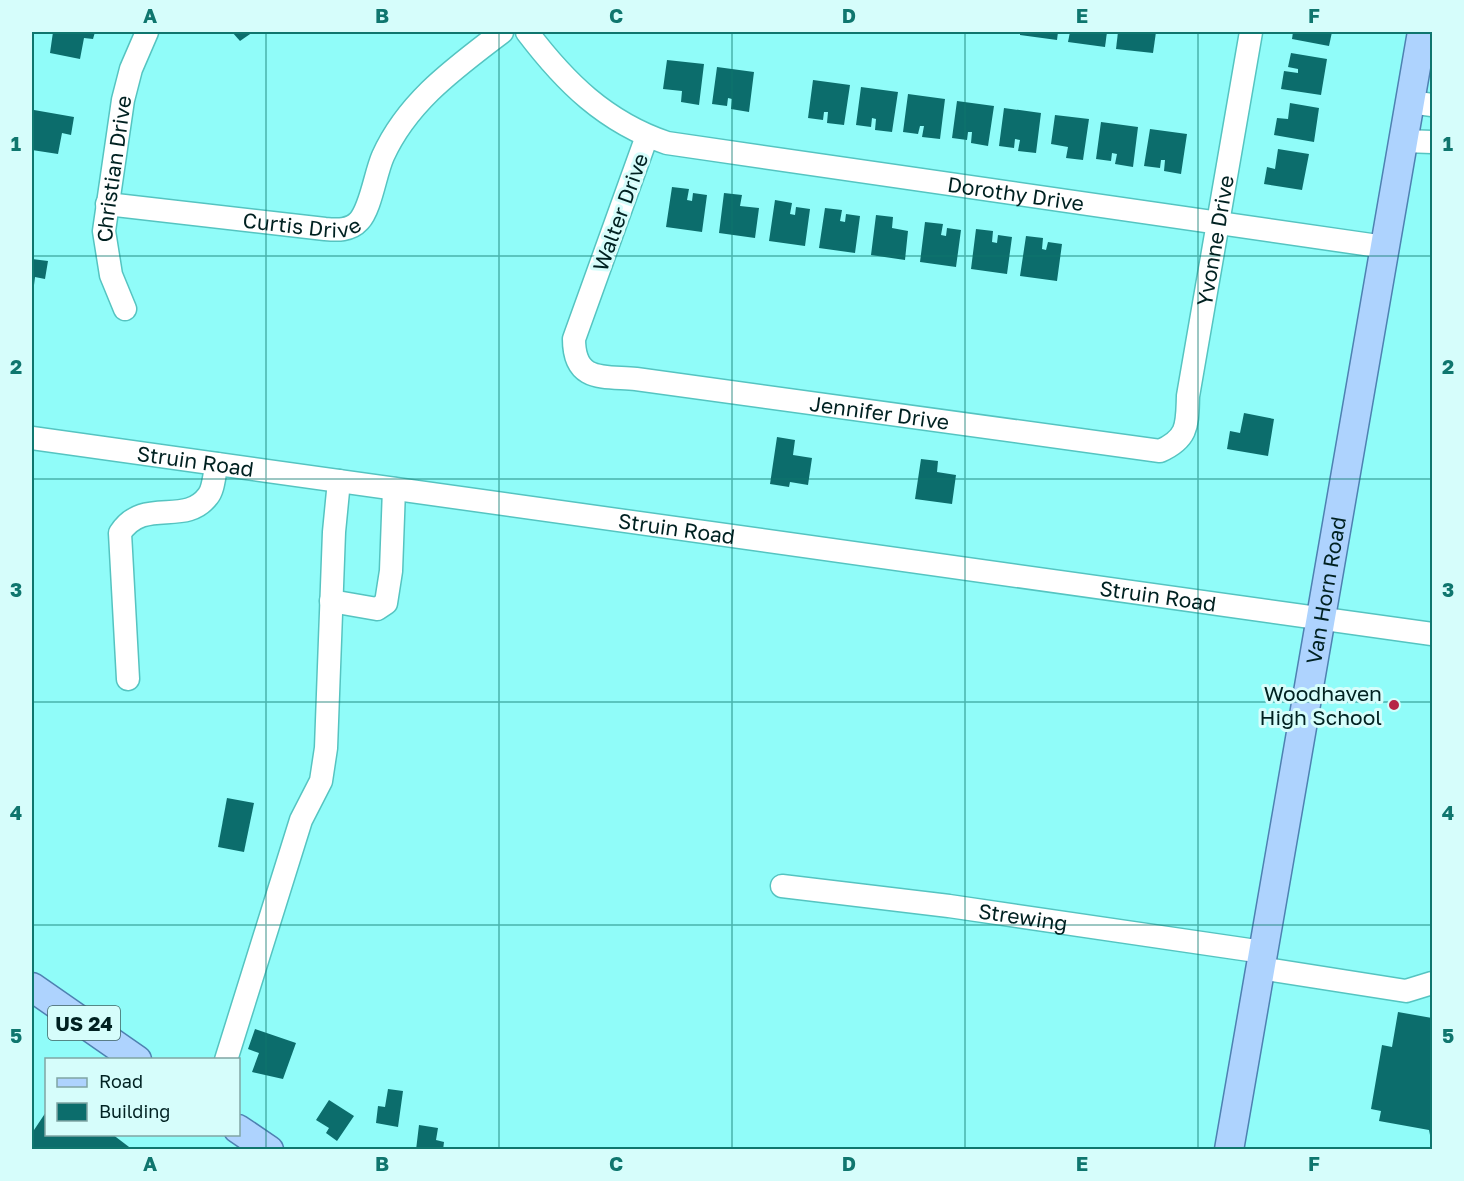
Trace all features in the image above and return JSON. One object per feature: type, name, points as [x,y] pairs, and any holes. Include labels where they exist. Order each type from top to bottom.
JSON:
[{"type":"main road","name":"Van Horn Road","points":[[1229,1149],[1404,141],[1421,104],[1422,32]]},
{"type":"main road","name":"US 24","points":[[32,987],[136,1058]]},
{"type":"main road","points":[[240,1130],[269,1149]]},
{"type":"street","name":"Christian Drive","points":[[125,309],[111,275],[104,231],[123,100],[131,69],[147,32]]},
{"type":"street","name":"Curtis Drive","points":[[107,204],[325,229],[351,228],[364,215],[382,157],[413,108],[440,80],[502,32]]},
{"type":"street","name":"Walter Drive","points":[[527,32],[551,64],[585,99],[614,120],[647,136],[573,339],[574,352],[585,370]]},
{"type":"street","name":"Yvonne Drive","points":[[1173,445],[1186,425],[1188,396],[1251,32]]},
{"type":"street","name":"Dorothy Drive","points":[[647,136],[685,147],[1385,247]]},
{"type":"street","points":[[1404,141],[1432,142]]},
{"type":"street","name":"Jennifer Drive","points":[[585,370],[600,378],[636,378],[1146,450],[1160,451],[1173,445]]},
{"type":"street","name":"Struin Road","points":[[32,438],[1432,634]]},
{"type":"street","points":[[128,679],[120,533],[129,520],[147,514],[191,510],[209,496],[217,464]]},
{"type":"street","points":[[226,1058],[297,831],[321,782],[326,748],[331,601],[339,481]]},
{"type":"street","points":[[331,601],[377,609],[386,603],[391,571],[394,489]]},
{"type":"street","name":"Strewing","points":[[782,886],[949,906],[1262,960],[1406,991],[1432,983]]},
{"type":"building","points":[[53,32],[95,32],[93,39],[84,38],[80,59],[50,53]]},
{"type":"building","points":[[232,32],[253,32],[240,41]]},
{"type":"building","points":[[1020,32],[1058,32],[1057,40],[1020,35]]},
{"type":"building","points":[[1070,32],[1107,32],[1105,47],[1068,42]]},
{"type":"building","points":[[1118,32],[1156,32],[1153,53],[1116,49]]},
{"type":"building","points":[[1293,32],[1332,32],[1329,46],[1292,39]]},
{"type":"building","points":[[1291,53],[1327,59],[1321,95],[1281,89],[1284,71],[1298,73],[1298,69],[1288,67]]},
{"type":"building","points":[[667,60],[704,64],[699,105],[681,102],[682,91],[663,89]]},
{"type":"building","points":[[717,67],[754,72],[749,112],[731,109],[732,99],[728,98],[727,106],[712,104]]},
{"type":"building","points":[[813,80],[850,85],[844,125],[827,123],[828,112],[824,112],[823,120],[808,118]]},
{"type":"building","points":[[861,87],[898,92],[892,132],[875,130],[876,119],[872,118],[871,127],[856,125]]},
{"type":"building","points":[[908,94],[945,99],[940,139],[922,137],[924,126],[920,126],[918,134],[903,132]]},
{"type":"building","points":[[957,101],[994,106],[988,146],[971,143],[972,132],[968,132],[967,140],[952,138]]},
{"type":"building","points":[[1290,103],[1319,108],[1314,142],[1274,135],[1277,118],[1288,119]]},
{"type":"building","points":[[1004,108],[1041,113],[1036,153],[1018,151],[1020,140],[1015,139],[1014,148],[999,146]]},
{"type":"building","points":[[34,110],[74,117],[71,135],[62,133],[58,154],[32,150]]},
{"type":"building","points":[[1055,115],[1089,119],[1083,160],[1066,158],[1068,147],[1051,144]]},
{"type":"building","points":[[1101,122],[1138,127],[1133,167],[1115,164],[1117,154],[1112,153],[1111,161],[1096,159]]},
{"type":"building","points":[[1150,129],[1187,134],[1181,174],[1164,171],[1165,160],[1161,160],[1160,168],[1144,166]]},
{"type":"building","points":[[1278,149],[1309,154],[1302,190],[1264,184],[1267,167],[1275,169]]},
{"type":"building","points":[[672,187],[689,189],[687,200],[692,201],[693,193],[707,195],[702,232],[666,227]]},
{"type":"building","points":[[724,193],[742,195],[740,206],[759,208],[755,238],[719,233]]},
{"type":"building","points":[[775,200],[792,203],[790,214],[795,215],[796,207],[810,209],[805,246],[769,241]]},
{"type":"building","points":[[825,208],[842,210],[840,221],[845,222],[846,214],[860,216],[855,253],[819,248]]},
{"type":"building","points":[[876,215],[893,217],[892,228],[908,231],[905,260],[871,255]]},
{"type":"building","points":[[925,222],[943,224],[941,235],[946,236],[947,228],[961,230],[956,267],[920,262]]},
{"type":"building","points":[[976,229],[993,231],[992,242],[997,243],[998,235],[1012,237],[1007,274],[971,269]]},
{"type":"building","points":[[1026,236],[1043,238],[1042,249],[1046,250],[1048,242],[1062,244],[1057,281],[1020,276]]},
{"type":"building","points":[[32,259],[48,261],[45,279],[35,277],[33,293]]},
{"type":"building","points":[[1244,413],[1274,419],[1268,456],[1227,449],[1230,431],[1240,433]]},
{"type":"building","points":[[777,437],[795,440],[793,455],[812,458],[808,485],[790,482],[789,487],[770,484]]},
{"type":"building","points":[[921,459],[938,461],[937,472],[956,475],[952,504],[915,499]]},
{"type":"building","points":[[227,798],[254,803],[244,852],[218,847]]},
{"type":"building","points":[[1398,1012],[1432,1018],[1432,1145],[1429,1130],[1379,1121],[1381,1111],[1371,1109],[1382,1045],[1392,1047]]},
{"type":"building","points":[[255,1029],[296,1043],[283,1079],[252,1072],[259,1053],[248,1049]]},
{"type":"building","points":[[388,1089],[403,1091],[398,1127],[376,1123],[378,1106],[385,1107]]},
{"type":"building","points":[[329,1100],[354,1116],[337,1141],[326,1133],[329,1128],[316,1120]]},
{"type":"building","points":[[45,1114],[45,1136],[115,1136],[133,1150],[32,1150],[32,1133]]},
{"type":"building","points":[[419,1125],[438,1128],[436,1140],[444,1142],[443,1150],[416,1150]]},
{"type":"place","name":"Woodhaven High School","points":[[1394,705]]}]
